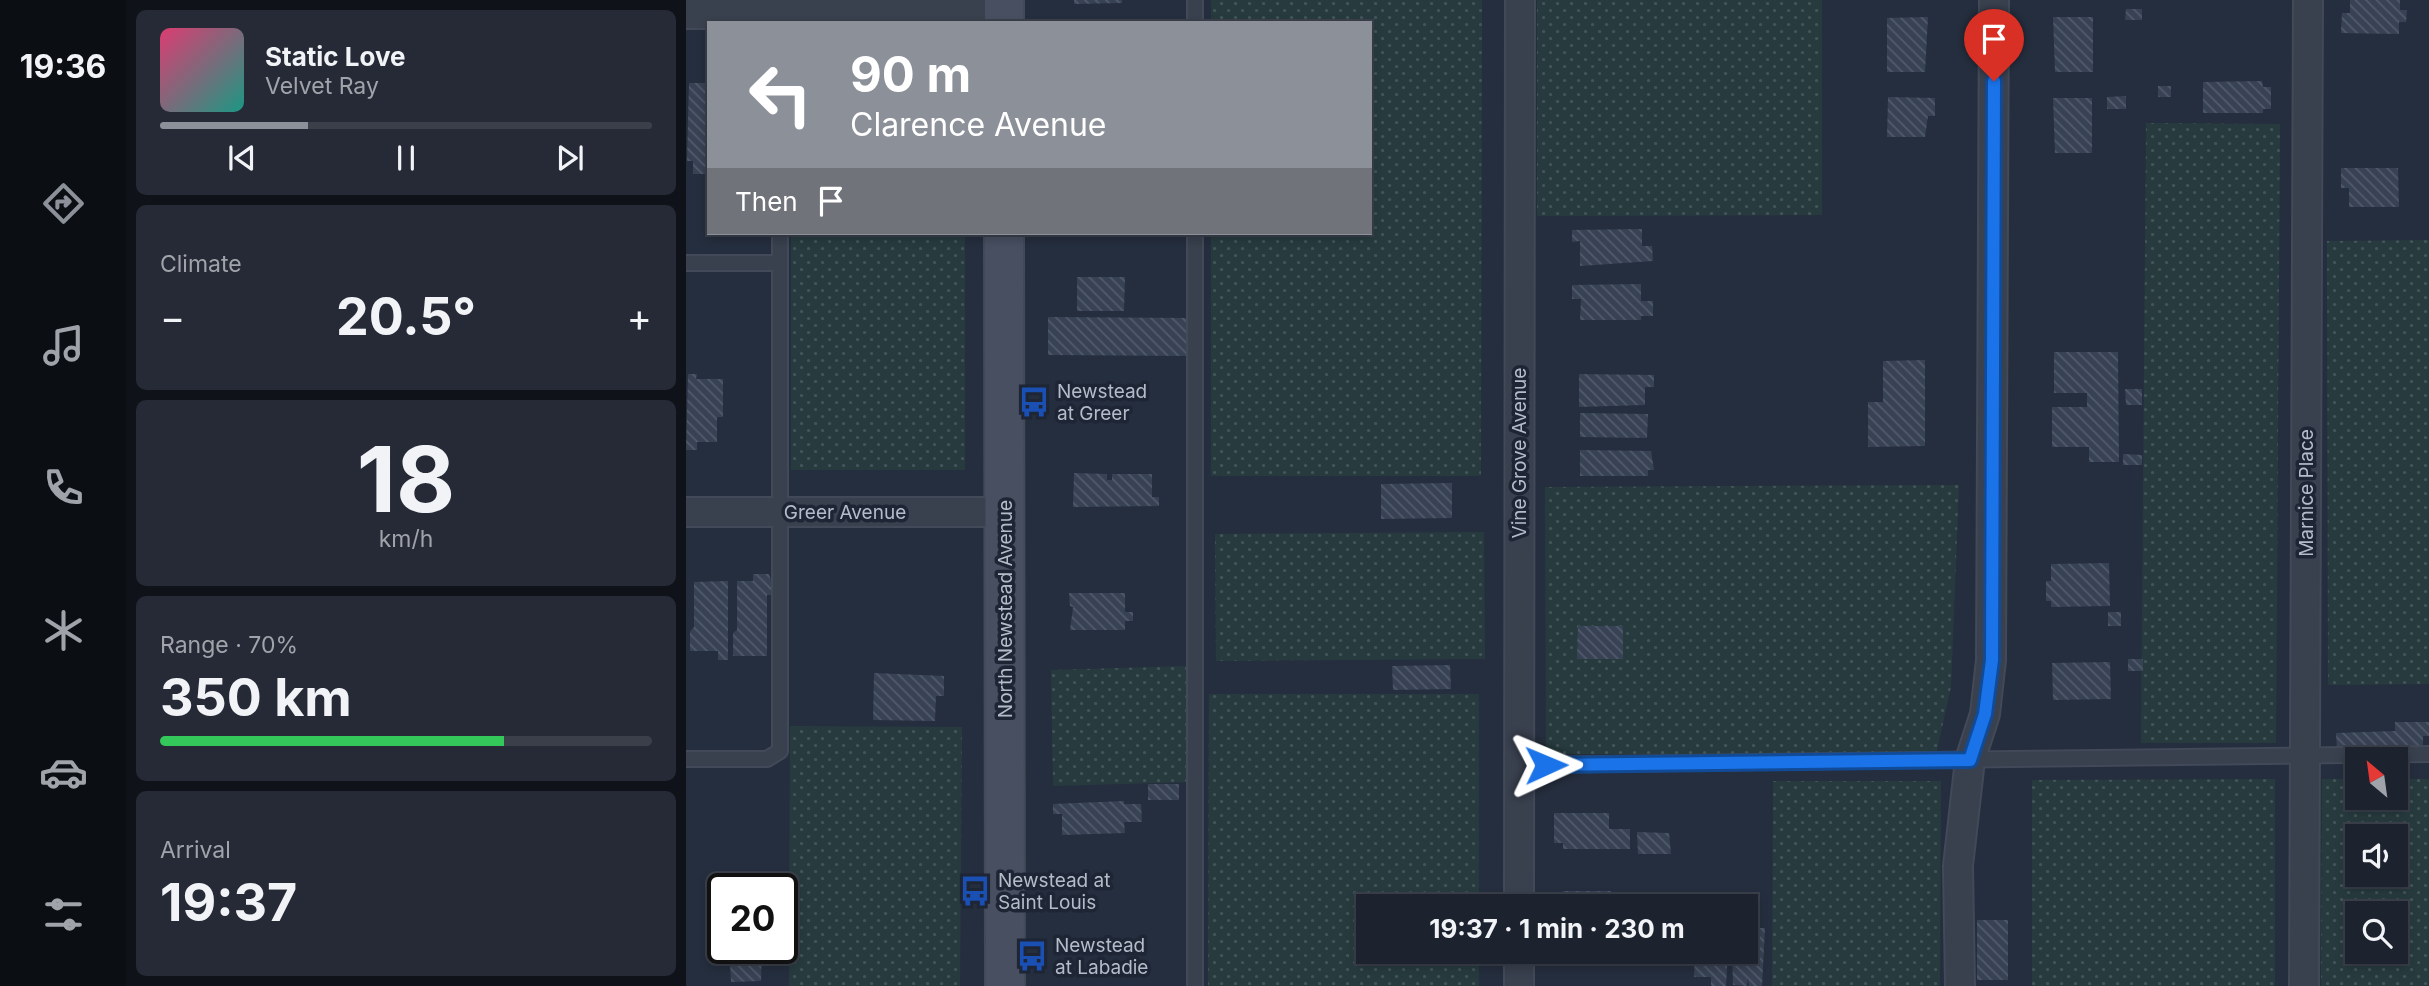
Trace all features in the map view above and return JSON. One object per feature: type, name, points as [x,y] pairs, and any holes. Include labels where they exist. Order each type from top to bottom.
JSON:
[{"type":"street","name":"Vine Grove Avenue","points":[[1519,894],[1520,0]]},
{"type":"street","points":[[1960,986],[1958,866],[1970,760],[1985,714],[1992,660],[1994,0]]},
{"type":"street","name":"Marnice Place","points":[[2304,986],[2308,0]]},
{"type":"street","points":[[686,14],[1004,12]]},
{"type":"street","name":"North Newstead Avenue","points":[[1004,235],[1005,986]]},
{"type":"street","name":"Greer Avenue","points":[[686,512],[1005,512]]},
{"type":"street","points":[[1519,964],[1519,986]]},
{"type":"lane","points":[[1195,0],[1195,21]]},
{"type":"lane","points":[[686,759],[767,759],[780,751],[780,235]]},
{"type":"lane","points":[[1195,235],[1195,986]]},
{"type":"lane","points":[[686,263],[780,263]]},
{"type":"lane","points":[[1519,765],[2429,754]]},
{"type":"green space","points":[[1211,0],[1482,0],[1481,476],[1211,476],[1211,235],[1372,235],[1372,21],[1211,21]]},
{"type":"green space","points":[[1537,0],[1822,0],[1822,215],[1537,216]]},
{"type":"green space","points":[[2146,123],[2280,124],[2276,743],[2141,743]]},
{"type":"green space","points":[[791,235],[965,235],[965,470],[791,470]]},
{"type":"green space","points":[[2429,240],[2429,684],[2328,685],[2327,241]]},
{"type":"green space","points":[[1959,485],[1951,687],[1936,755],[1546,754],[1545,487]]},
{"type":"green space","points":[[1484,532],[1485,659],[1216,661],[1215,534]]},
{"type":"green space","points":[[1186,666],[1189,782],[1053,786],[1051,670]]},
{"type":"green space","points":[[1209,694],[1479,694],[1479,894],[1356,894],[1356,964],[1479,964],[1479,986],[1208,986]]},
{"type":"green space","points":[[790,726],[962,727],[960,986],[789,986],[789,964],[798,964],[798,873],[789,873]]},
{"type":"green space","points":[[2275,779],[2275,986],[2032,986],[2032,780]]},
{"type":"green space","points":[[2322,779],[2345,779],[2345,810],[2408,810],[2408,779],[2429,779],[2429,986],[2321,986]]},
{"type":"green space","points":[[1773,781],[1941,781],[1940,986],[1772,986]]},
{"type":"building","points":[[1074,0],[1122,0],[1122,3],[1074,4]]},
{"type":"building","points":[[2350,0],[2400,0],[2400,10],[2407,10],[2406,22],[2399,22],[2399,34],[2341,33],[2342,13],[2350,13]]},
{"type":"building","points":[[2126,9],[2142,9],[2142,20],[2125,20]]},
{"type":"building","points":[[1928,17],[1925,72],[1887,72],[1887,18]]},
{"type":"building","points":[[2053,17],[2093,17],[2093,72],[2055,72]]},
{"type":"building","points":[[2262,81],[2263,87],[2271,87],[2271,109],[2263,109],[2263,113],[2203,113],[2203,82]]},
{"type":"building","points":[[689,83],[707,83],[707,174],[693,174],[693,161],[687,161]]},
{"type":"building","points":[[2158,86],[2171,86],[2171,97],[2158,97]]},
{"type":"building","points":[[2126,96],[2126,109],[2107,109],[2107,97]]},
{"type":"building","points":[[1888,97],[1935,98],[1935,116],[1928,116],[1925,137],[1887,137]]},
{"type":"building","points":[[2053,98],[2092,98],[2092,153],[2055,153]]},
{"type":"building","points":[[2341,168],[2398,168],[2399,207],[2349,207],[2349,188],[2341,188]]},
{"type":"building","points":[[1642,229],[1642,246],[1652,246],[1653,261],[1580,266],[1580,241],[1572,242],[1572,230]]},
{"type":"building","points":[[1077,277],[1125,277],[1124,311],[1077,311]]},
{"type":"building","points":[[1641,284],[1641,301],[1653,301],[1653,316],[1641,316],[1641,320],[1580,320],[1581,299],[1572,299],[1572,285]]},
{"type":"building","points":[[1048,317],[1189,318],[1189,356],[1048,355]]},
{"type":"building","points":[[2054,352],[2118,352],[2119,462],[2089,462],[2089,447],[2052,447],[2052,407],[2087,407],[2087,393],[2054,393]]},
{"type":"building","points":[[1925,360],[1925,446],[1868,447],[1868,402],[1883,402],[1883,361]]},
{"type":"building","points":[[688,374],[697,374],[696,379],[723,379],[723,417],[717,417],[717,442],[697,442],[697,450],[686,450]]},
{"type":"building","points":[[1579,374],[1654,375],[1654,387],[1645,387],[1645,405],[1579,407]]},
{"type":"building","points":[[2125,389],[2142,389],[2142,405],[2126,405]]},
{"type":"building","points":[[1580,413],[1648,414],[1647,438],[1580,437]]},
{"type":"building","points":[[1580,450],[1651,451],[1654,470],[1648,470],[1648,476],[1580,476]]},
{"type":"building","points":[[2123,454],[2142,455],[2142,465],[2123,465]]},
{"type":"building","points":[[1074,473],[1107,474],[1107,480],[1112,480],[1112,474],[1152,474],[1152,497],[1159,497],[1159,506],[1073,507]]},
{"type":"building","points":[[1452,483],[1452,518],[1381,519],[1381,484]]},
{"type":"building","points":[[2109,563],[2110,606],[2051,607],[2051,601],[2046,601],[2046,581],[2051,581],[2051,564]]},
{"type":"building","points":[[753,574],[769,574],[771,581],[771,595],[767,595],[767,656],[733,656],[733,633],[737,630],[737,581],[753,581]]},
{"type":"building","points":[[728,581],[728,660],[718,660],[718,651],[690,651],[690,632],[694,627],[694,582]]},
{"type":"building","points":[[1069,593],[1125,593],[1125,612],[1133,612],[1133,621],[1125,621],[1125,630],[1070,630],[1073,607],[1070,606]]},
{"type":"building","points":[[2108,612],[2121,612],[2121,626],[2108,626]]},
{"type":"building","points":[[1578,626],[1623,626],[1623,659],[1577,659]]},
{"type":"building","points":[[2128,659],[2143,659],[2143,671],[2128,671]]},
{"type":"building","points":[[2110,662],[2111,699],[2053,700],[2052,663]]},
{"type":"building","points":[[1450,665],[1451,689],[1393,690],[1392,666]]},
{"type":"building","points":[[874,673],[944,676],[944,696],[936,696],[935,721],[873,720]]},
{"type":"building","points":[[2395,722],[2429,722],[2429,736],[2423,736],[2423,753],[2408,753],[2408,747],[2345,747],[2345,751],[2337,751],[2336,733],[2395,731]]},
{"type":"building","points":[[1148,784],[1179,784],[1179,800],[1148,800]]},
{"type":"building","points":[[1124,801],[1124,804],[1141,804],[1142,822],[1124,822],[1125,833],[1062,835],[1062,814],[1053,814],[1053,804]]},
{"type":"building","points":[[1554,813],[1609,813],[1609,829],[1630,829],[1630,849],[1563,849],[1563,843],[1554,843]]},
{"type":"building","points":[[1637,832],[1669,833],[1671,854],[1638,854]]},
{"type":"building","points":[[1563,891],[1611,891],[1611,894],[1563,894]]},
{"type":"building","points":[[1977,920],[2008,920],[2008,980],[1977,980]]},
{"type":"building","points":[[1758,928],[1765,928],[1762,986],[1749,986],[1748,978],[1747,986],[1733,985],[1732,964],[1758,964]]},
{"type":"building","points":[[730,964],[762,964],[761,981],[731,982]]},
{"type":"building","points":[[1695,964],[1727,964],[1726,986],[1711,986],[1711,977],[1694,977]]},
{"type":"place","name":"Newstead at Greer","points":[[1034,402]]},
{"type":"place","name":"Newstead at Saint Louis","points":[[975,891]]},
{"type":"place","name":"Newstead at Labadie","points":[[1032,956]]},
{"type":"route","points":[[1546,765],[1970,760],[1985,714],[1992,660],[1994,81]]}]
